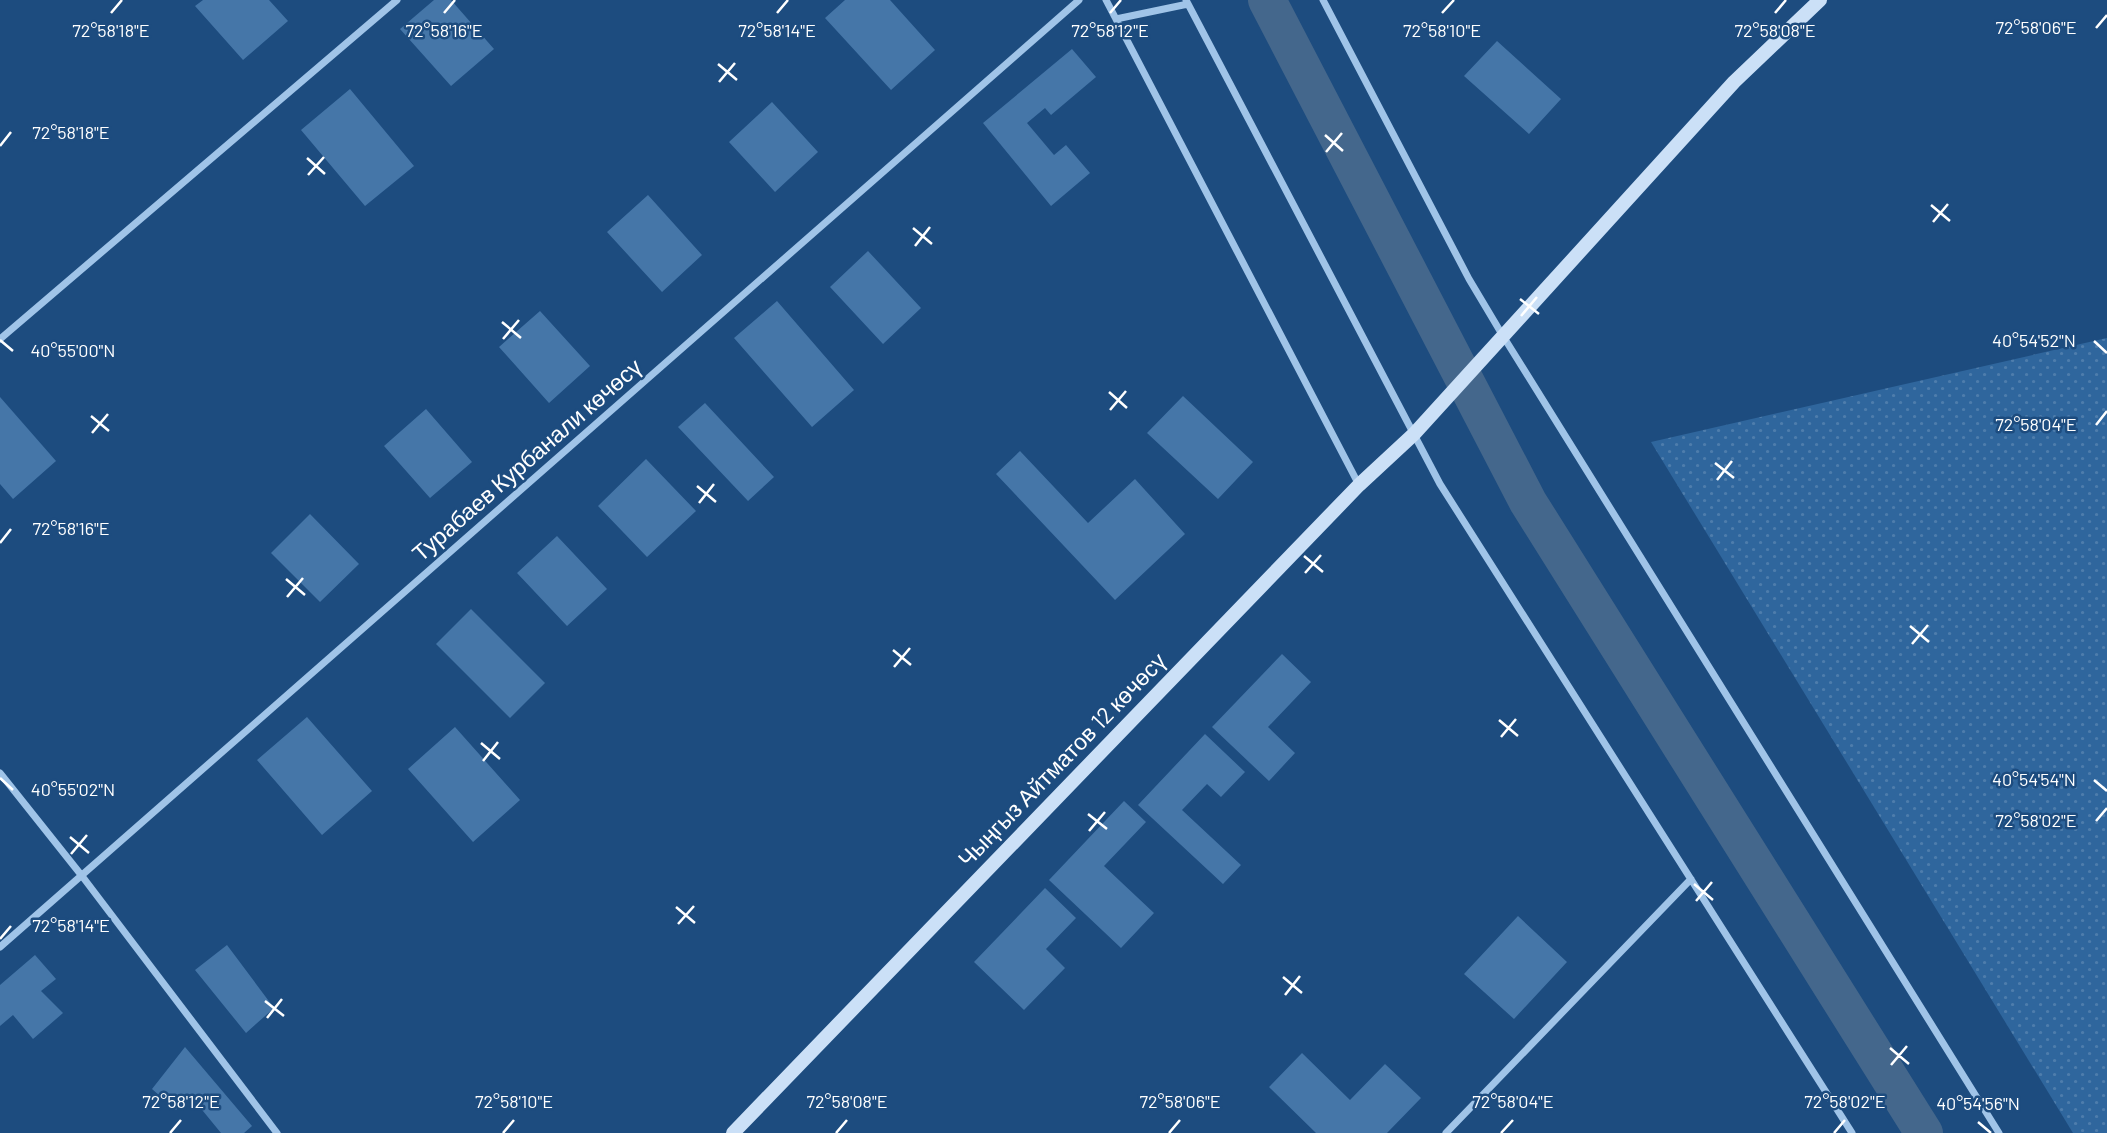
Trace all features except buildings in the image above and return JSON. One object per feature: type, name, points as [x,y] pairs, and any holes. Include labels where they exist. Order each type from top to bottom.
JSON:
[{"type":"main road","name":"Чыңгыз Айтматов 12 көчөсү","points":[[733,1133],[1359,485],[1426,422],[1734,82],[1820,0]]},
{"type":"street","points":[[0,340],[397,0]]},
{"type":"street","name":"Турабаев Курбанали көчөсү","points":[[0,947],[1079,0]]},
{"type":"street","points":[[1106,0],[1359,485]]},
{"type":"street","points":[[1323,0],[1469,279],[1503,336],[1999,1133]]},
{"type":"street","points":[[1116,19],[1187,2],[1440,484],[1853,1133]]},
{"type":"street","points":[[0,773],[82,876],[277,1133]]},
{"type":"street","points":[[1447,1133],[1691,879]]},
{"type":"shaded area","points":[[2107,338],[2107,1133],[2073,1133],[1651,442]]},
{"type":"waterway","points":[[1267,0],[1528,502],[1924,1133]]}]
